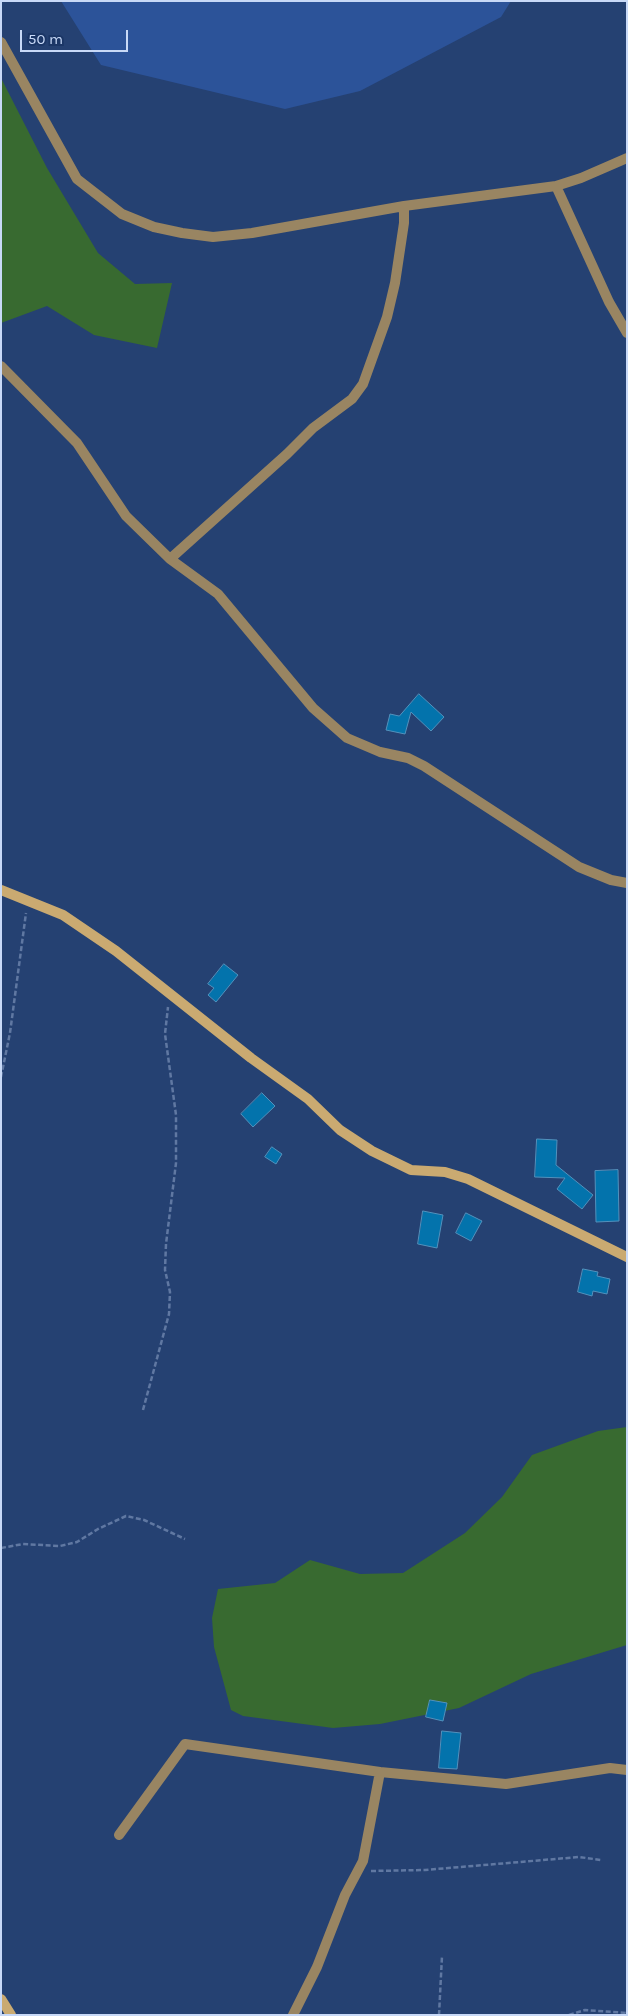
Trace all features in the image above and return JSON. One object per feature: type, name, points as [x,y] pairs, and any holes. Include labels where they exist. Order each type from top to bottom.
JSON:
[{"type":"street","points":[[1,42],[77,180],[122,214],[154,227],[213,237],[252,233],[404,206],[556,186],[627,158]]},
{"type":"street","points":[[556,186],[609,302],[627,333]]},
{"type":"street","points":[[170,559],[280,461],[313,428],[352,399],[363,384],[387,317],[399,258],[404,206]]},
{"type":"street","points":[[1,366],[66,431],[126,516],[170,559],[218,594],[313,708],[347,738],[424,766],[579,867],[611,880],[627,883]]},
{"type":"street","points":[[1,890],[63,915],[108,946],[308,1099],[340,1130],[372,1151],[411,1170],[445,1172],[468,1180],[627,1257]]},
{"type":"street","points":[[119,1834],[185,1744],[380,1772],[506,1784],[610,1768],[627,1770]]},
{"type":"street","points":[[293,2015],[317,1968],[345,1895],[363,1862],[380,1772]]},
{"type":"street","points":[[1,1999],[11,2015]]},
{"type":"path","points":[[1,1078],[10,1033],[28,900]]},
{"type":"path","points":[[143,1410],[170,1314],[170,1292],[165,1270],[169,1216],[176,1163],[176,1115],[165,1034],[172,996]]},
{"type":"path","points":[[1,1548],[23,1544],[60,1546],[77,1542],[98,1529],[126,1516],[144,1520],[185,1538]]},
{"type":"path","points":[[359,1871],[425,1870],[579,1857],[601,1860]]},
{"type":"path","points":[[439,2015],[442,1956]]},
{"type":"path","points":[[569,2015],[585,2010],[627,2013]]},
{"type":"green space","points":[[1,78],[47,168],[98,253],[135,284],[172,283],[157,348],[94,335],[47,306],[1,323]]},
{"type":"green space","points":[[627,1427],[627,1645],[531,1674],[459,1708],[380,1724],[333,1728],[243,1716],[231,1710],[214,1647],[212,1618],[218,1589],[275,1583],[310,1560],[360,1574],[403,1573],[465,1533],[502,1497],[532,1455],[598,1431]]},
{"type":"water","points":[[61,1],[511,1],[501,17],[360,91],[285,109],[101,65]]},
{"type":"building","points":[[419,694],[444,717],[431,731],[411,712],[405,734],[386,730],[390,714],[399,716]]},
{"type":"building","points":[[224,964],[238,975],[216,1002],[208,995],[214,988],[208,984]]},
{"type":"building","points":[[262,1093],[275,1106],[253,1127],[241,1114]]},
{"type":"building","points":[[537,1139],[557,1140],[556,1165],[593,1195],[582,1209],[557,1189],[565,1178],[535,1177]]},
{"type":"building","points":[[272,1147],[282,1154],[276,1164],[265,1157]]},
{"type":"building","points":[[618,1170],[619,1221],[596,1222],[595,1171]]},
{"type":"building","points":[[423,1211],[443,1215],[437,1248],[418,1244]]},
{"type":"building","points":[[466,1213],[482,1221],[471,1241],[456,1233]]},
{"type":"building","points":[[583,1269],[598,1272],[597,1276],[610,1279],[607,1294],[593,1291],[592,1296],[578,1292]]},
{"type":"building","points":[[430,1700],[447,1703],[443,1721],[426,1717]]},
{"type":"building","points":[[442,1731],[461,1733],[457,1769],[439,1768]]}]
